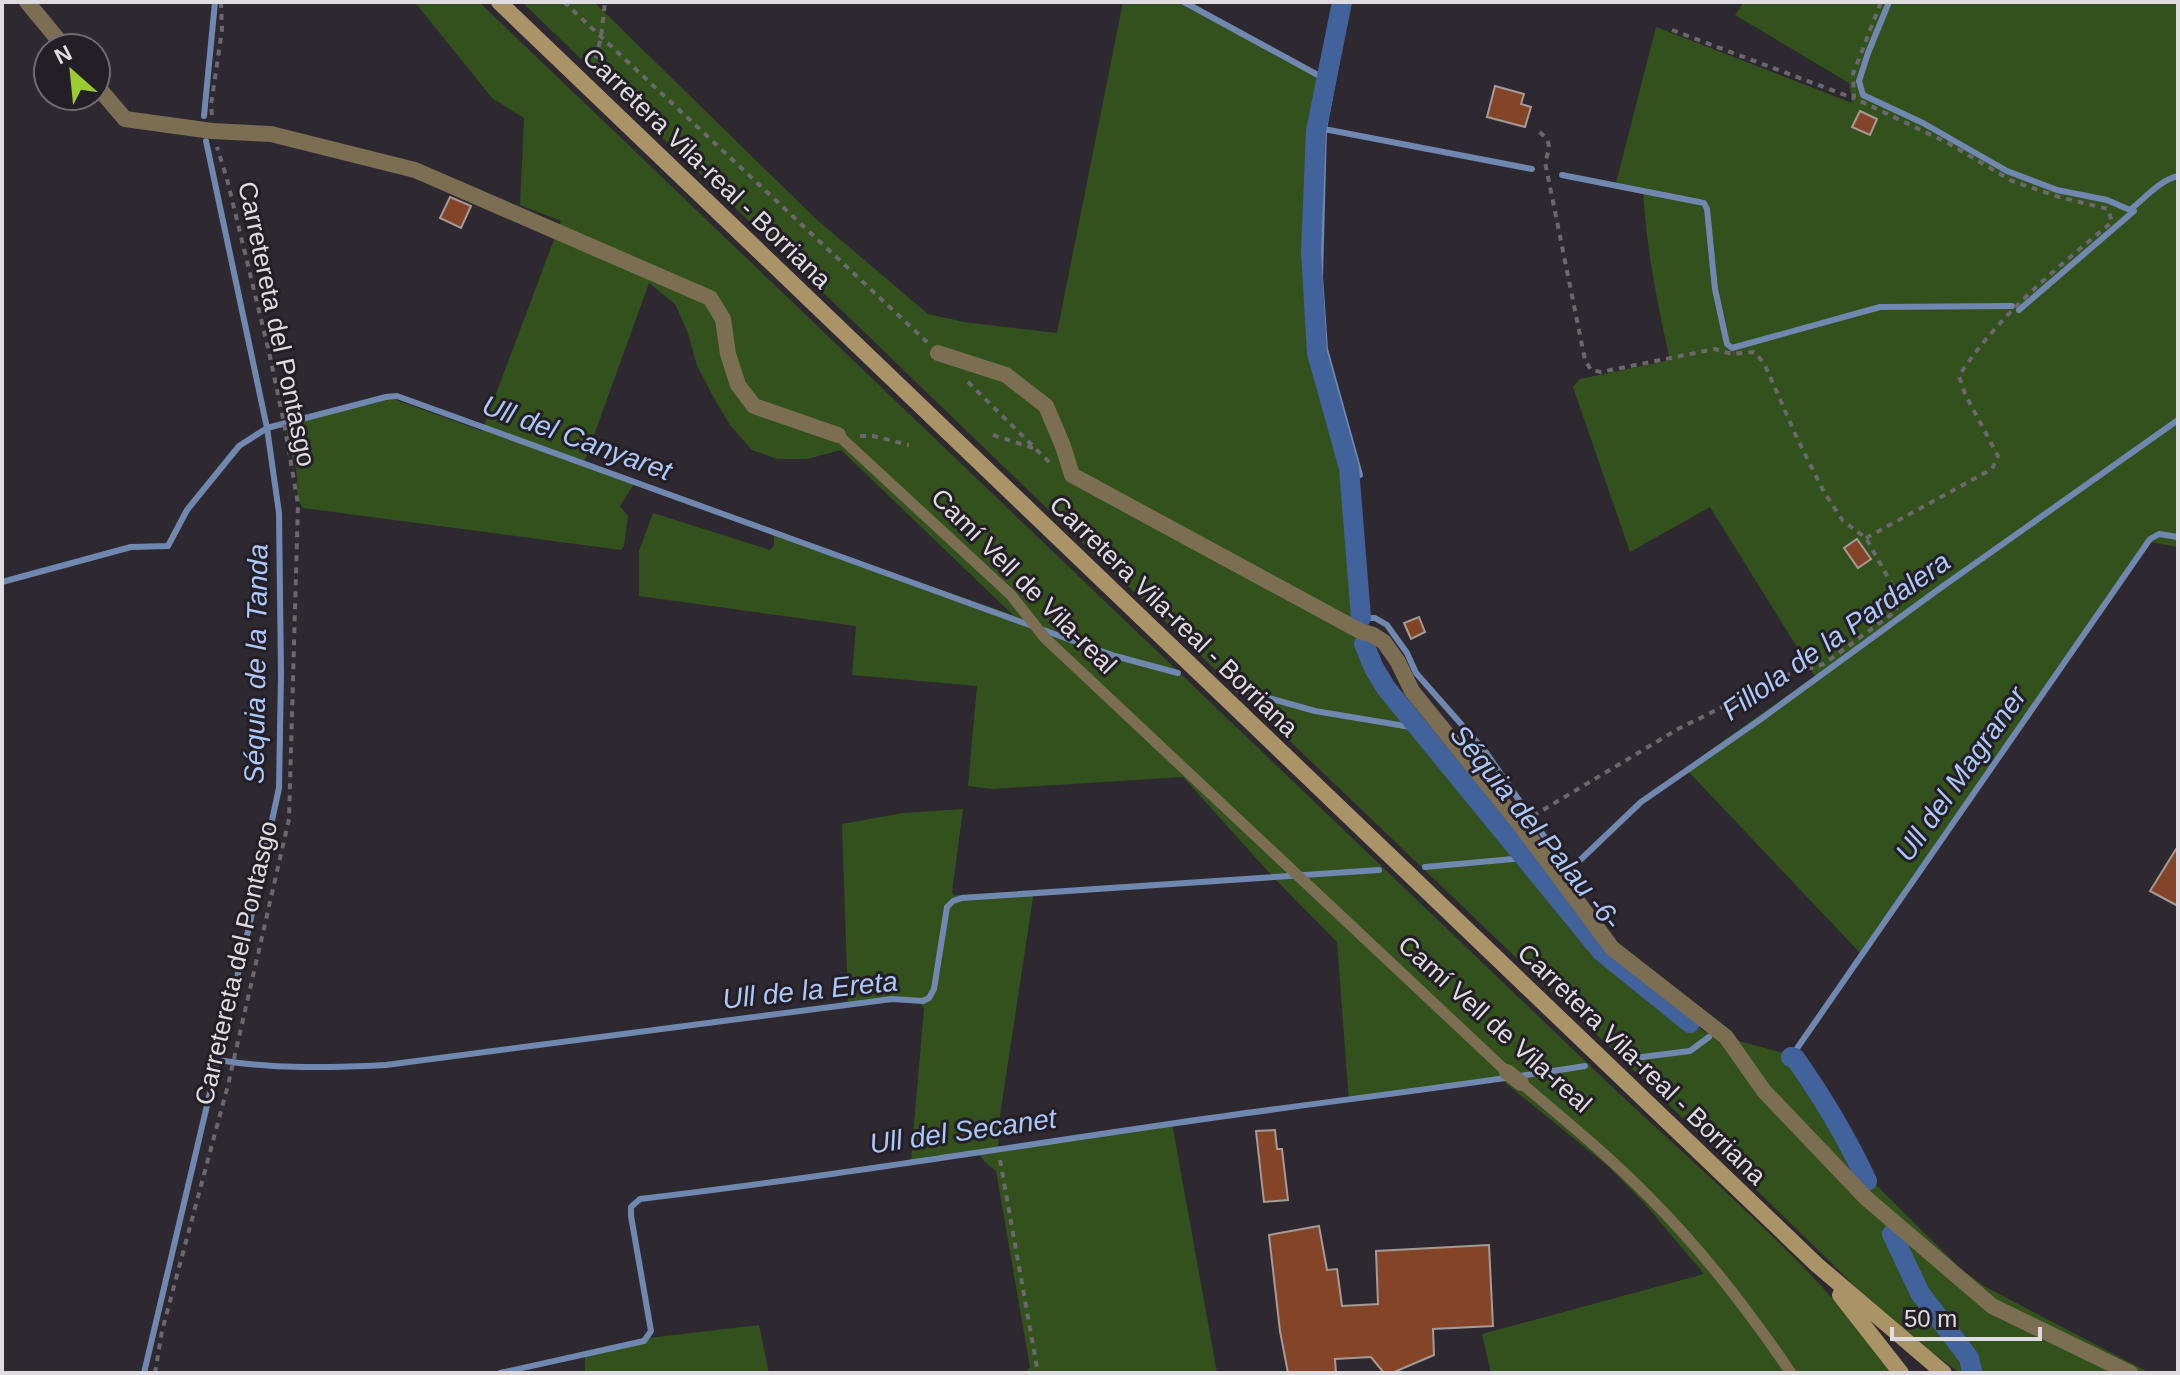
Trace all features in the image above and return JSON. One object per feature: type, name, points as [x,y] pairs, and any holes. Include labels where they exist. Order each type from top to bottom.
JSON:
[{"type":"main road","name":"Carretera Vila-real - Borriana","points":[[499,2],[1817,1265],[1944,1373]]},
{"type":"main road","name":"Carretera Vila-real - Borriana","points":[[1817,1265],[1901,1373]]},
{"type":"street","points":[[27,2],[52,32]]},
{"type":"street","name":"Camí Vell de Vila-real","points":[[112,104],[125,119],[212,131],[271,134],[415,170],[710,298],[723,319],[728,354],[738,385],[754,406],[838,435]]},
{"type":"street","points":[[938,353],[1006,375],[1046,406],[1072,475],[1384,642],[1412,691],[1522,827],[1612,948],[1726,1037],[1764,1091],[1866,1198],[1992,1306],[2130,1373]]},
{"type":"street","name":"Camí Vell de Vila-real","points":[[1507,1072],[1521,1083]]},
{"type":"lane","name":"Camí Vell de Vila-real","points":[[838,435],[1011,595],[1042,634],[1507,1072]]},
{"type":"lane","name":"Camí Vell de Vila-real","points":[[1521,1083],[1599,1149],[1686,1236],[1751,1316],[1791,1373]]},
{"type":"path","name":"Carretereta del Pontasgo","points":[[155,1373],[162,1331],[228,1085],[289,819],[298,504],[269,352],[227,179],[212,131],[211,105],[222,30],[221,2]]},
{"type":"path","points":[[564,2],[938,353]]},
{"type":"path","points":[[589,88],[601,37],[605,2]]},
{"type":"path","points":[[1854,98],[1853,74],[1881,2]]},
{"type":"path","points":[[1672,30],[1854,98],[1948,143],[2012,181],[2108,209],[2112,222],[2054,270],[2005,318],[1959,376],[1965,394],[1998,456],[1992,469],[1866,538]]},
{"type":"path","points":[[1522,827],[1535,815],[1678,729],[1787,675],[1824,664],[1896,611],[1897,594],[1866,538],[1843,521],[1824,492],[1764,363],[1754,352],[1732,354],[1715,349],[1601,372],[1591,370],[1585,360],[1545,162],[1549,144],[1537,130]]},
{"type":"path","points":[[960,374],[1060,473]]},
{"type":"path","points":[[838,435],[873,436],[909,445]]},
{"type":"path","points":[[993,435],[1037,450],[1063,446]]},
{"type":"path","points":[[1000,1160],[1038,1373]]},
{"type":"green space","points":[[412,2],[479,2],[1761,1226],[1822,1287],[1894,1373],[1491,1373],[1482,1334],[1704,1274],[1609,1167],[1503,1081],[1349,1102],[1337,942],[1183,777],[992,789],[968,786],[977,686],[852,675],[856,626],[639,596],[639,551],[653,513],[770,550],[774,545],[774,531],[1013,615],[841,450],[807,459],[777,459],[752,450],[730,425],[697,366],[688,333],[675,304],[649,283],[584,463],[635,482],[620,506],[628,516],[621,550],[303,508],[288,441],[288,424],[393,399],[482,431],[561,221],[520,205],[524,118],[492,98]]},
{"type":"green space","points":[[522,2],[594,2],[816,219],[928,314],[964,322],[1057,333],[1123,2],[1188,2],[1325,77],[1314,134],[1309,235],[1316,352],[1347,468],[1359,618],[1376,667],[1389,688],[1603,951],[1705,1032],[1795,1056],[1849,1134],[1870,1179],[1961,1269],[1984,1286],[2150,1373],[1960,1373],[1930,1351],[1859,1290]]},
{"type":"green space","points":[[1744,2],[2178,2],[2178,547],[2150,542],[1864,957],[1685,768],[1815,676],[1710,507],[1630,552],[1573,387],[1580,379],[1670,360],[1653,275],[1643,188],[1616,183],[1656,27],[1852,103],[1849,83],[1735,15]]},
{"type":"green space","points":[[963,809],[952,893],[1034,891],[999,1122],[998,1148],[1172,1123],[1217,1373],[1024,1373],[1030,1367],[996,1171],[977,1151],[911,1161],[924,1008],[917,999],[891,997],[848,1002],[842,824],[903,813]]},
{"type":"green space","points":[[759,1325],[769,1373],[585,1373],[585,1351],[640,1339]]},
{"type":"building","points":[[1495,86],[1524,94],[1521,104],[1531,107],[1525,127],[1487,117]]},
{"type":"building","points":[[1860,111],[1877,119],[1870,135],[1852,127]]},
{"type":"building","points":[[450,197],[471,206],[461,228],[440,218]]},
{"type":"building","points":[[1857,539],[1871,559],[1858,568],[1844,548]]},
{"type":"building","points":[[1419,617],[1425,632],[1411,639],[1404,623]]},
{"type":"building","points":[[2178,846],[2178,906],[2150,891]]},
{"type":"building","points":[[1275,1130],[1277,1149],[1282,1149],[1288,1200],[1264,1202],[1256,1131]]},
{"type":"building","points":[[1319,1226],[1327,1270],[1337,1269],[1342,1306],[1378,1304],[1376,1251],[1489,1245],[1493,1326],[1433,1329],[1434,1355],[1392,1373],[1384,1373],[1371,1357],[1335,1359],[1336,1373],[1288,1373],[1269,1235]]},
{"type":"waterway","name":"Séquia de la Tanda","points":[[204,116],[215,2]]},
{"type":"waterway","points":[[1184,2],[1327,80]]},
{"type":"waterway","name":"Séquia del Palau -6-","points":[[1342,2],[1316,131],[1311,252],[1317,353],[1349,468],[1361,618]]},
{"type":"waterway","points":[[1348,2],[1324,129],[1320,277],[1325,349],[1360,475]]},
{"type":"waterway","points":[[1889,2],[1859,81],[1863,95],[1923,123],[2007,171],[2057,190],[2107,200],[2130,210],[2159,185],[2178,176]]},
{"type":"waterway","points":[[1324,129],[1532,169]]},
{"type":"waterway","name":"Séquia de la Tanda","points":[[144,1373],[279,788],[279,513],[267,428],[206,141]]},
{"type":"waterway","points":[[1562,175],[1704,203],[1715,289],[1727,344],[1732,348],[1880,307],[2012,306]]},
{"type":"waterway","points":[[2019,310],[2134,211]]},
{"type":"waterway","name":"Ull del Canyaret","points":[[2,582],[131,547],[168,546],[187,510],[239,446],[267,428],[397,396],[1115,656],[1178,673]]},
{"type":"waterway","name":"Fillola de la Pardalera","points":[[1536,825],[1563,862],[1570,866],[1576,864],[1641,802],[2178,420]]},
{"type":"waterway","name":"Ull del Magraner","points":[[1791,1057],[2150,539],[2159,534],[2178,537]]},
{"type":"waterway","name":"Fillola de la Pardalera","points":[[1361,618],[1375,618],[1387,625],[1407,653],[1416,673],[1485,751],[1523,806]]},
{"type":"waterway","name":"Séquia del Palau -6-","points":[[1364,644],[1386,688],[1601,951],[1690,1023]]},
{"type":"waterway","name":"Ull del Canyaret","points":[[1237,689],[1315,711],[1417,728]]},
{"type":"waterway","name":"Ull de la Ereta","points":[[1425,867],[1524,858]]},
{"type":"waterway","name":"Ull de la Ereta","points":[[218,1060],[302,1067],[386,1065],[892,999],[923,1001],[934,989],[947,907],[962,898],[1379,870]]},
{"type":"waterway","name":"Ull del Secanet","points":[[1626,1059],[1690,1051],[1709,1037]]},
{"type":"waterway","name":"Séquia del Palau -6-","points":[[1791,1057],[1795,1058],[1825,1103],[1867,1181]]},
{"type":"waterway","name":"Ull del Secanet","points":[[500,1373],[644,1341],[651,1331],[631,1216],[631,1207],[640,1199],[1585,1066]]},
{"type":"waterway","name":"Séquia del Palau -6-","points":[[1892,1234],[1920,1293],[1969,1358],[1972,1371]]}]
